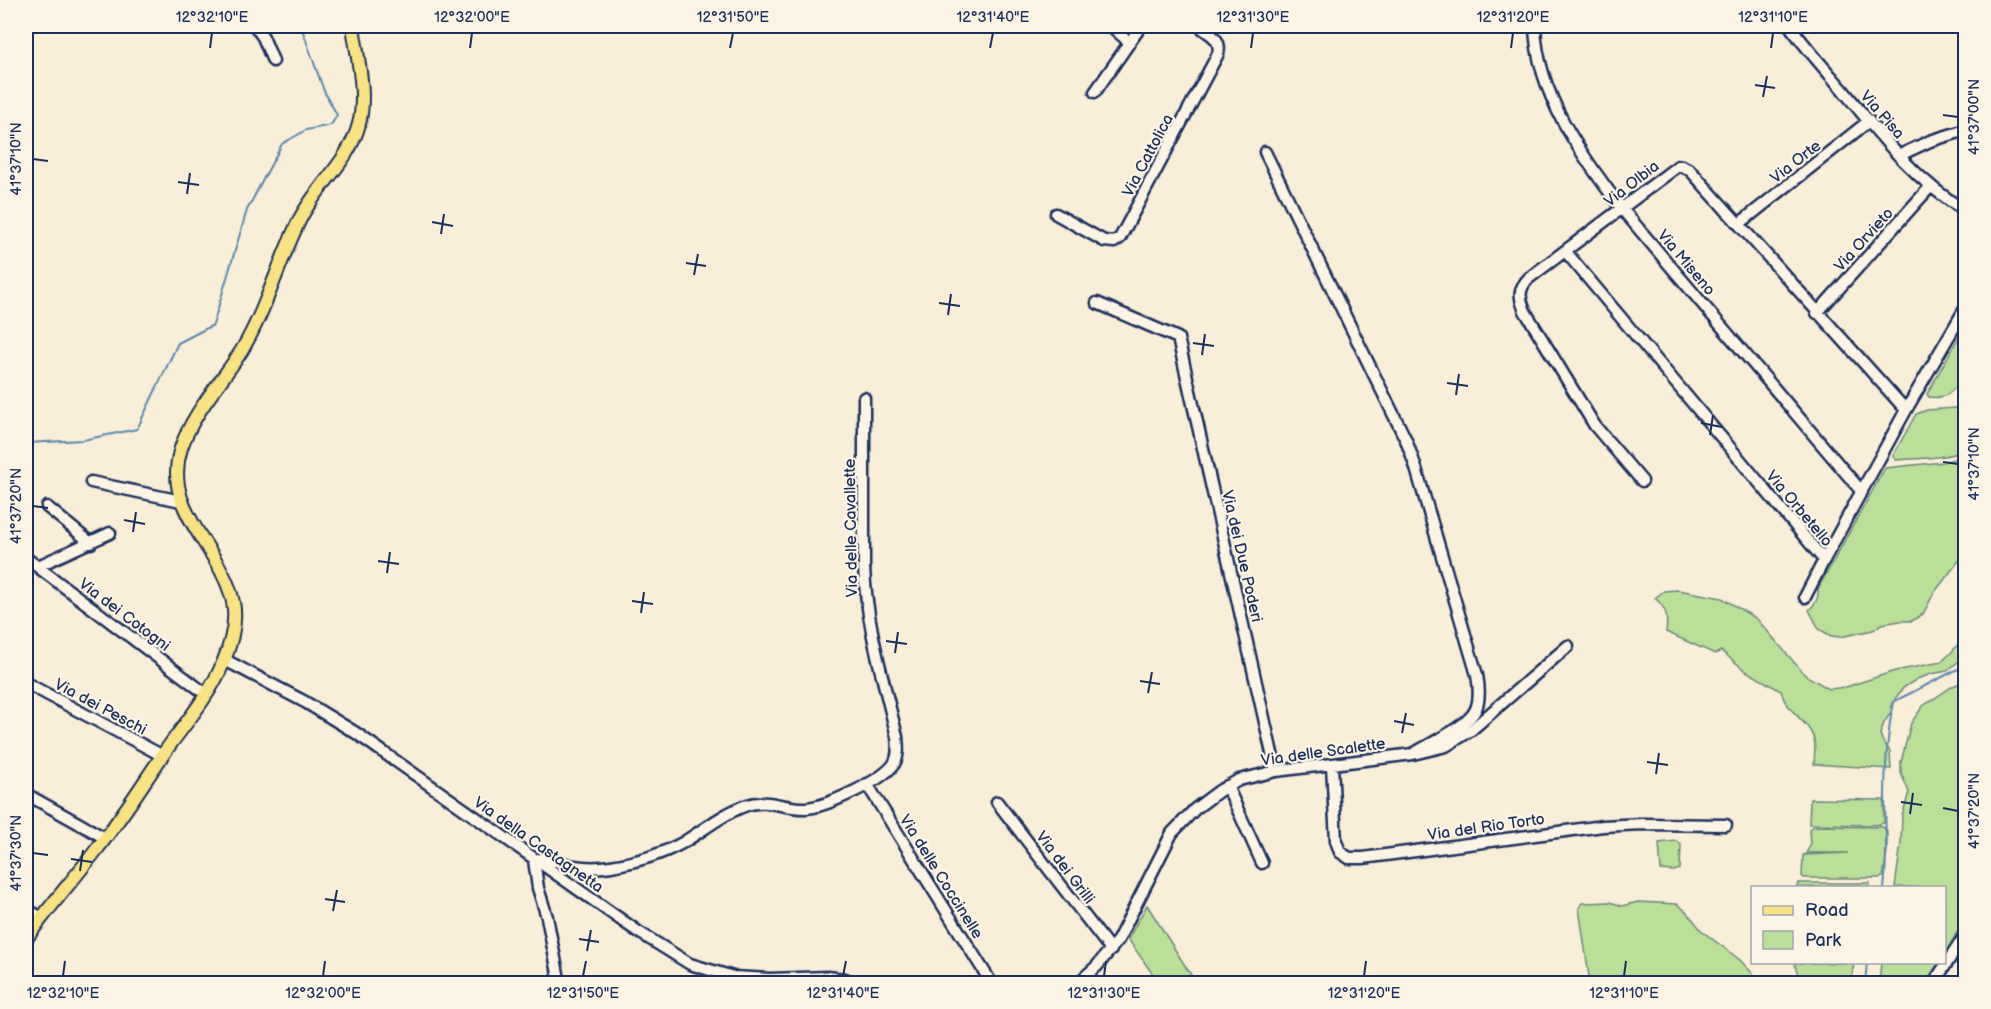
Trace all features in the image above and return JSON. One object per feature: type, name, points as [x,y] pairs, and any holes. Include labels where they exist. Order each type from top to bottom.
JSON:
[{"type":"main road","points":[[26,939],[105,838],[206,694],[225,660],[233,631],[232,598],[222,574],[181,501],[177,486],[182,445],[250,335],[305,210],[351,146],[360,123],[362,102],[353,26]]},
{"type":"street","points":[[255,26],[263,37],[273,61]]},
{"type":"street","points":[[1111,26],[1129,42]]},
{"type":"street","points":[[1095,92],[1141,26]]},
{"type":"street","name":"Via Cattolica","points":[[1056,214],[1104,241],[1114,242],[1120,238],[1218,52],[1219,44],[1216,38],[1199,26]]},
{"type":"street","name":"Via Miseno","points":[[1535,26],[1541,67],[1558,109],[1590,165],[1622,209],[1862,492]]},
{"type":"street","name":"Via Pisa","points":[[1790,26],[1900,155],[1931,186],[1965,211]]},
{"type":"street","name":"Via Orte","points":[[1739,224],[1869,121]]},
{"type":"street","points":[[1900,155],[1935,139],[1965,130]]},
{"type":"street","points":[[1265,152],[1406,440],[1416,465],[1477,675],[1478,699],[1476,710],[1472,715],[1462,724],[1413,754]]},
{"type":"street","name":"Via Olbia","points":[[1642,481],[1595,426],[1521,301],[1520,290],[1526,280],[1566,252],[1674,168],[1682,166],[1690,170],[1906,410]]},
{"type":"street","name":"Via Orvieto","points":[[1817,313],[1931,186]]},
{"type":"street","name":"Via Orbetello","points":[[1566,252],[1824,560],[1965,307]]},
{"type":"street","name":"Via dei Due Poderi","points":[[1097,303],[1178,338],[1276,771]]},
{"type":"street","name":"Via delle Cavallette","points":[[534,860],[540,858],[588,867],[645,859],[675,846],[715,821],[751,803],[760,802],[797,808],[814,807],[867,784],[893,765],[897,759],[897,737],[866,598],[864,398]]},
{"type":"street","points":[[91,482],[181,501]]},
{"type":"street","points":[[46,507],[91,543]]},
{"type":"street","points":[[38,566],[110,533]]},
{"type":"street","name":"Via dei Cotogni","points":[[26,558],[206,694]]},
{"type":"street","points":[[1805,597],[1824,560]]},
{"type":"street","name":"Via delle Scalette","points":[[1077,984],[1097,966],[1122,933],[1172,833],[1195,809],[1227,786],[1239,780],[1276,771],[1413,754],[1442,747],[1464,735],[1568,646]]},
{"type":"street","name":"Via della Castagnetta","points":[[225,660],[305,702],[356,733],[534,860],[655,943],[690,963],[702,969],[739,978],[825,976],[845,979],[857,984]]},
{"type":"street","name":"Via dei Peschi","points":[[26,683],[163,756]]},
{"type":"street","name":"Via del Rio Torto","points":[[1332,765],[1336,841],[1340,852],[1349,858],[1603,826],[1726,825]]},
{"type":"street","name":"Via delle Coccinelle","points":[[867,784],[992,984]]},
{"type":"street","points":[[1227,786],[1262,863]]},
{"type":"street","points":[[26,794],[105,838]]},
{"type":"street","name":"Via dei Grilli","points":[[997,802],[1110,950]]},
{"type":"street","points":[[534,860],[538,888],[547,917],[560,984]]},
{"type":"street","points":[[26,909],[42,918]]},
{"type":"street","points":[[1946,964],[1965,934]]},
{"type":"street","points":[[1933,984],[1946,964]]},
{"type":"green space","points":[[1960,335],[1965,336],[1965,378],[1954,390],[1945,395],[1929,397],[1927,394]]},
{"type":"green space","points":[[1955,408],[1965,410],[1965,450],[1940,457],[1896,460],[1893,456],[1916,414],[1927,410]]},
{"type":"green space","points":[[1965,456],[1965,553],[1934,593],[1923,614],[1912,621],[1882,624],[1873,630],[1840,637],[1831,636],[1819,629],[1809,610],[1814,605],[1818,589],[1885,468],[1943,462]]},
{"type":"green space","points":[[1678,590],[1722,598],[1757,619],[1805,675],[1829,689],[1846,687],[1895,671],[1941,662],[1965,636],[1965,656],[1947,671],[1917,679],[1903,688],[1895,699],[1893,709],[1880,734],[1890,751],[1891,769],[1814,764],[1815,742],[1811,732],[1787,705],[1781,691],[1746,671],[1721,651],[1715,654],[1666,632],[1666,613],[1655,598],[1664,591]]},
{"type":"green space","points":[[1965,681],[1965,919],[1946,951],[1946,886],[1895,886],[1902,816],[1909,792],[1901,773],[1901,762],[1911,723],[1923,706],[1953,686]]},
{"type":"green space","points":[[1810,799],[1884,800],[1884,823],[1876,825],[1809,824]]},
{"type":"green space","points":[[1814,826],[1883,827],[1887,831],[1887,852],[1883,877],[1804,878],[1802,876],[1803,855],[1848,853],[1806,853],[1810,846],[1809,829]]},
{"type":"green space","points":[[1677,841],[1681,845],[1680,869],[1661,870],[1659,843]]},
{"type":"green space","points":[[1798,883],[1870,883],[1869,886],[1797,886]]},
{"type":"green space","points":[[1610,902],[1622,906],[1638,902],[1677,904],[1687,912],[1702,931],[1740,960],[1752,973],[1757,983],[1590,983],[1579,908],[1582,903]]},
{"type":"green space","points":[[1147,905],[1196,983],[1159,983],[1128,939]]},
{"type":"green space","points":[[1794,964],[1854,964],[1851,983],[1801,983]]},
{"type":"green space","points":[[1881,964],[1938,964],[1927,983],[1879,984]]},
{"type":"waterway","points":[[26,443],[83,440],[137,429],[178,343],[213,325],[247,210],[282,144],[306,130],[331,125],[337,115],[324,91],[301,26]]},
{"type":"waterway","points":[[1884,886],[1886,772],[1893,702],[1966,665]]},
{"type":"waterway","points":[[1865,984],[1867,964]]}]
